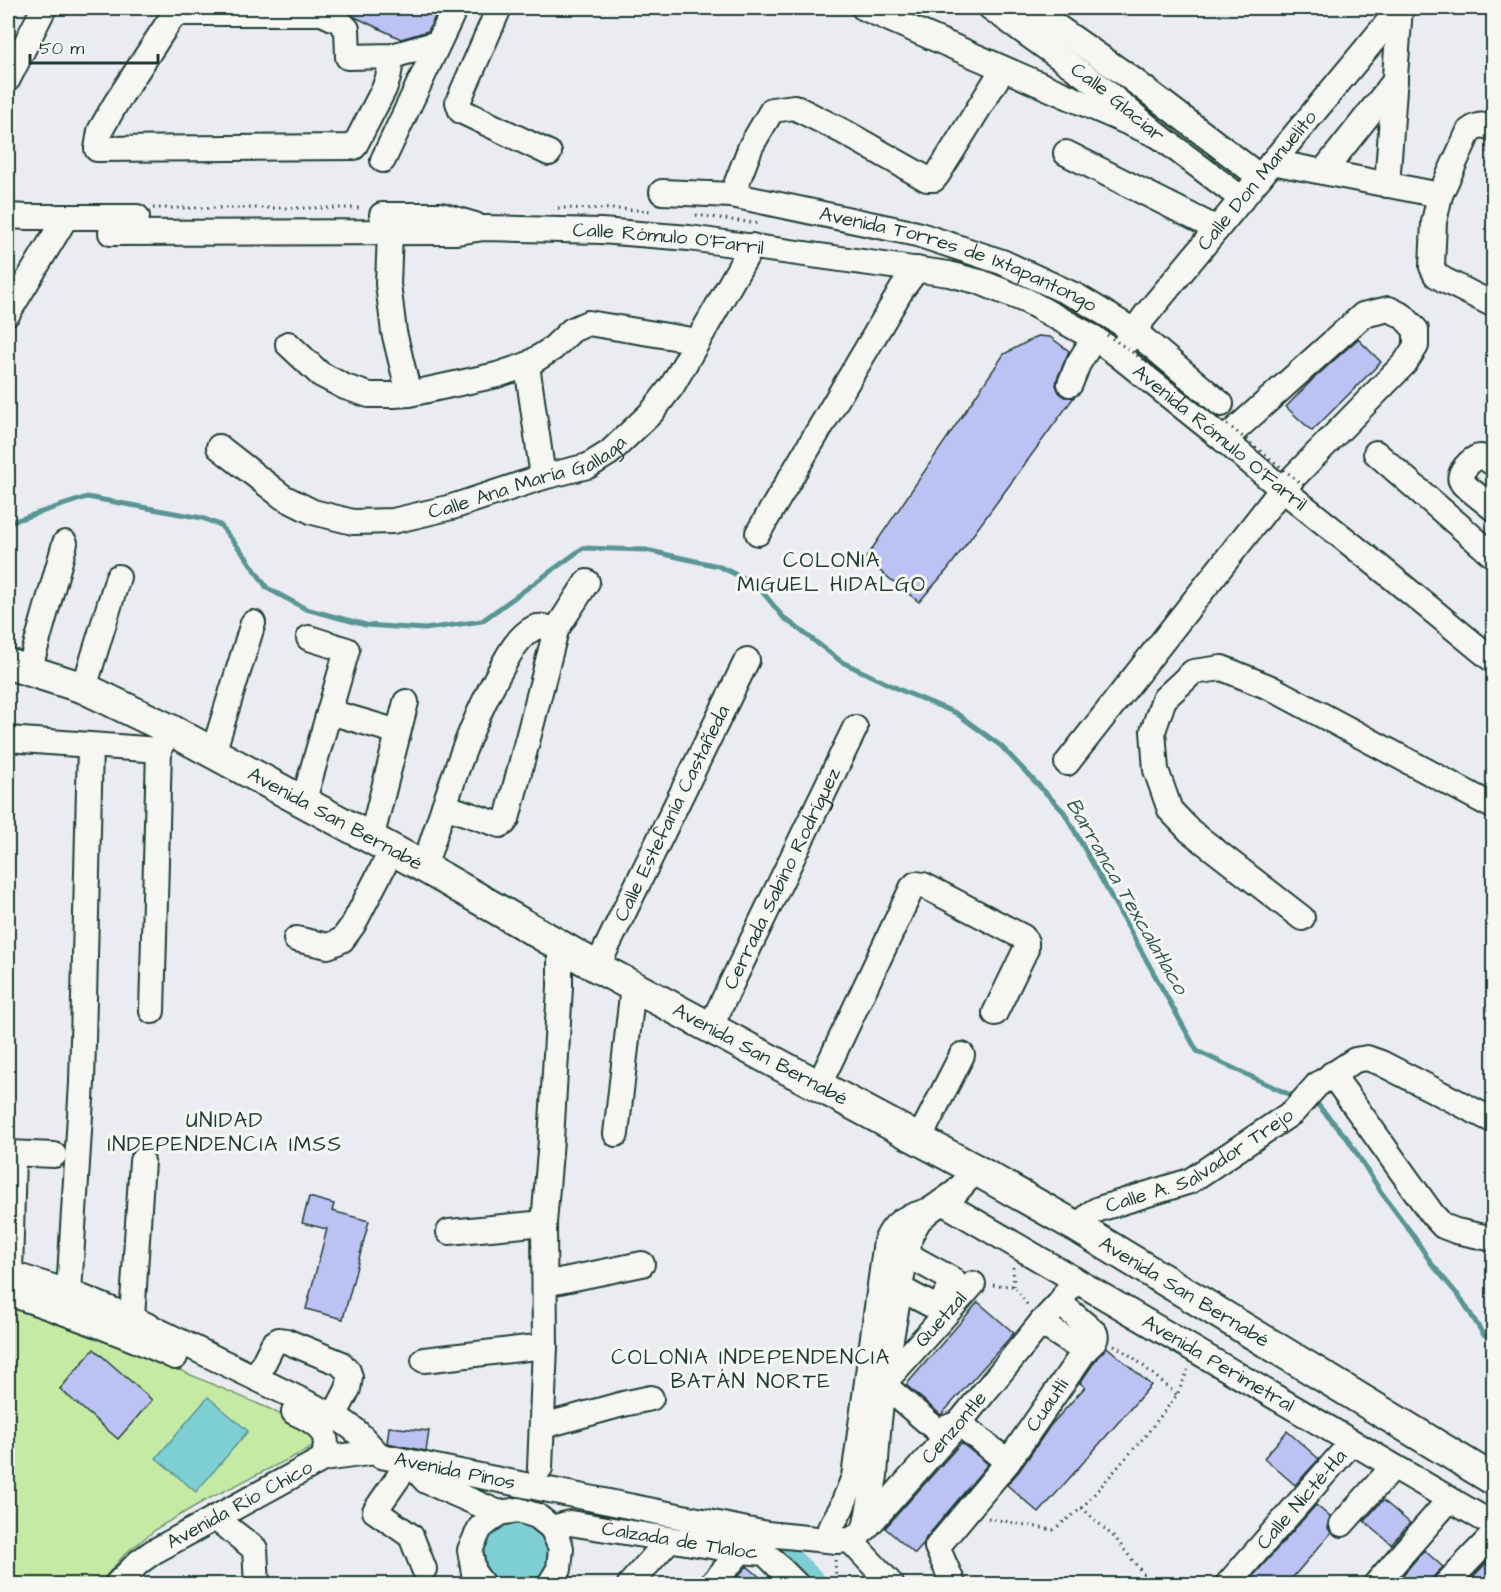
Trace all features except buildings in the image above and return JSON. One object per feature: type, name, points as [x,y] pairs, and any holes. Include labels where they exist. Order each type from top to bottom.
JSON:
[{"type":"main road","name":"Avenida San Bernabé","points":[[18,668],[84,688],[164,740],[213,753],[424,867],[633,987],[976,1170],[1077,1227],[1494,1480]]},
{"type":"street","points":[[8,79],[44,8]]},
{"type":"street","points":[[383,160],[455,8]]},
{"type":"street","points":[[499,8],[458,106],[461,111],[549,153]]},
{"type":"street","points":[[864,8],[1159,136]]},
{"type":"street","name":"Calle Glaciar","points":[[991,8],[1098,85],[1159,136],[1242,199]]},
{"type":"street","name":"Calle Glaciar","points":[[1030,8],[1266,169]]},
{"type":"street","points":[[1387,185],[1400,8]]},
{"type":"street","name":"Calle Don Manuelito","points":[[1071,384],[1078,364],[1106,342],[1134,331],[1400,8]]},
{"type":"street","points":[[392,56],[384,89],[354,147],[98,149],[100,131],[116,103],[170,20],[181,13],[322,13],[339,21],[347,29],[348,57],[392,56],[438,43]]},
{"type":"street","points":[[732,195],[751,146],[772,110],[794,107],[844,132],[927,179],[934,178],[1003,69]]},
{"type":"street","points":[[1323,172],[1395,81]]},
{"type":"street","points":[[1494,129],[1484,125],[1475,126],[1469,131],[1440,195],[1434,222],[1432,267],[1436,275],[1444,280],[1494,305]]},
{"type":"street","points":[[1066,153],[1217,229]]},
{"type":"street","points":[[1266,169],[1323,172],[1440,195]]},
{"type":"street","name":"Avenida Torres de Ixtapantongo","points":[[662,192],[732,195],[917,234],[1002,262],[1078,297],[1134,331],[1221,404]]},
{"type":"street","points":[[14,220],[66,217],[441,215],[484,228]]},
{"type":"street","points":[[8,313],[66,217]]},
{"type":"street","name":"Calle Rómulo O'Farril","points":[[111,233],[457,232],[484,228],[601,231],[689,238],[917,269]]},
{"type":"street","points":[[390,232],[388,284],[394,332],[409,394]]},
{"type":"street","name":"Calle Ana María Gallaga","points":[[219,447],[283,497],[313,512],[353,522],[393,521],[452,507],[543,477],[588,466],[609,453],[652,412],[672,386],[752,246]]},
{"type":"street","points":[[758,533],[902,289],[917,269]]},
{"type":"street","name":"Avenida Rómulo O'Farril","points":[[917,269],[980,282],[1027,301],[1106,342],[1494,661]]},
{"type":"street","points":[[1067,763],[1282,489],[1405,363],[1416,346],[1416,330],[1403,316],[1389,309],[1363,315],[1224,440]]},
{"type":"street","points":[[288,344],[320,374],[345,387],[369,395],[409,394],[497,375],[527,365],[552,349],[572,330],[588,323],[698,341]]},
{"type":"street","points":[[527,365],[543,477]]},
{"type":"street","points":[[1376,453],[1494,556]]},
{"type":"street","points":[[1494,464],[1478,456],[1461,474],[1460,480],[1494,509]]},
{"type":"street","points":[[18,668],[65,543]]},
{"type":"street","points":[[84,688],[118,577]]},
{"type":"street","points":[[444,806],[500,825],[507,819],[556,630],[587,582]]},
{"type":"street","points":[[213,753],[253,623]]},
{"type":"street","points":[[424,867],[469,735],[486,696],[523,636],[535,627],[543,626],[556,630]]},
{"type":"street","points":[[303,803],[347,650],[309,638]]},
{"type":"street","name":"Calle Estefanía Castañeda","points":[[597,967],[747,660]]},
{"type":"street","points":[[1302,918],[1190,831],[1170,810],[1156,770],[1153,730],[1164,699],[1193,672],[1222,668],[1271,688],[1494,807]]},
{"type":"street","points":[[296,939],[328,946],[342,940],[353,925],[381,845],[398,732],[406,702]]},
{"type":"street","points":[[330,712],[398,732]]},
{"type":"street","name":"Cerrada Sabino Rodríguez","points":[[710,1028],[855,728]]},
{"type":"street","points":[[8,740],[90,746],[164,740],[152,1011]]},
{"type":"street","points":[[69,1292],[82,1083],[90,746]]},
{"type":"street","points":[[819,1085],[912,888],[916,884],[923,885],[1023,937],[1026,950],[995,1013]]},
{"type":"street","points":[[540,1468],[545,1346],[544,1223],[551,1140],[561,946]]},
{"type":"street","points":[[616,1134],[633,987]]},
{"type":"street","points":[[919,1139],[962,1055]]},
{"type":"street","name":"Calle A. Salvador Trejo","points":[[1077,1227],[1099,1209],[1190,1181],[1293,1112],[1325,1080],[1355,1060],[1367,1058],[1381,1063],[1494,1121]]},
{"type":"street","points":[[1325,1080],[1443,1226],[1494,1239]]},
{"type":"street","points":[[54,1155],[10,1154],[8,1280],[69,1314],[139,1341],[313,1421],[323,1431],[325,1438],[323,1459]]},
{"type":"street","points":[[132,1318],[142,1161]]},
{"type":"street","points":[[849,1536],[875,1476],[883,1384],[906,1254],[915,1226],[919,1220],[956,1192],[976,1170]]},
{"type":"street","points":[[891,1584],[849,1536],[830,1528],[841,1509],[854,1477],[886,1241],[892,1228],[905,1219],[935,1207]]},
{"type":"street","name":"Avenida Perimetral","points":[[935,1207],[1074,1279],[1494,1525]]},
{"type":"street","points":[[449,1232],[544,1223]]},
{"type":"street","points":[[901,1289],[939,1309],[953,1280],[906,1254]]},
{"type":"street","points":[[545,1284],[642,1264]]},
{"type":"street","name":"Cenzontle","points":[[849,1536],[959,1423],[1060,1303],[1074,1279]]},
{"type":"street","name":"Avenida Pinos","points":[[8,1280],[69,1292],[132,1318],[334,1416],[359,1433],[375,1452],[389,1458],[767,1534],[849,1536]]},
{"type":"street","name":"Quetzal","points":[[883,1384],[973,1284]]},
{"type":"street","points":[[1060,1303],[1090,1341]]},
{"type":"street","points":[[1041,1323],[1072,1343],[1090,1341]]},
{"type":"street","points":[[256,1378],[273,1344],[279,1340],[340,1363],[348,1371],[350,1383],[334,1416]]},
{"type":"street","name":"Cuautli","points":[[951,1583],[937,1547],[1008,1462],[1090,1341]]},
{"type":"street","points":[[424,1360],[545,1346]]},
{"type":"street","points":[[883,1384],[938,1431],[959,1423],[1008,1462]]},
{"type":"street","points":[[543,1426],[651,1398]]},
{"type":"street","name":"Calle Nicté-Ha","points":[[1228,1584],[1352,1442]]},
{"type":"street","name":"Avenida Río Chico","points":[[117,1584],[132,1568],[153,1552],[323,1459],[375,1452]]},
{"type":"street","points":[[424,1569],[411,1536],[375,1511],[410,1462],[426,1480],[499,1513]]},
{"type":"street","points":[[1342,1524],[1393,1467]]},
{"type":"street","points":[[1376,1584],[1449,1500]]},
{"type":"street","points":[[482,1584],[474,1573],[470,1550],[480,1527],[499,1513],[518,1510],[537,1516],[552,1528],[561,1548],[559,1569],[550,1584]]},
{"type":"street","points":[[215,1518],[255,1550],[257,1584]]},
{"type":"street","name":"Calzada de Tlaloc","points":[[552,1528],[570,1523],[765,1553],[796,1584]]},
{"type":"street","points":[[1446,1584],[1494,1534]]},
{"type":"street","points":[[630,1584],[669,1540]]},
{"type":"street","points":[[712,1584],[741,1551]]},
{"type":"path","points":[[1106,342],[1160,371],[1307,488]]},
{"type":"path","points":[[973,1284],[1014,1286],[1041,1323]]},
{"type":"path","points":[[1090,1341],[1134,1358],[1177,1395]]},
{"type":"path","points":[[965,1514],[1053,1530],[1082,1509],[1146,1435],[1177,1395],[1196,1351]]},
{"type":"path","points":[[1082,1509],[1116,1539],[1145,1576],[1158,1584]]},
{"type":"path","points":[[843,1584],[836,1578],[849,1536]]},
{"type":"path","points":[[1138,1584],[1145,1576]]},
{"type":"green space","points":[[8,1302],[68,1322],[270,1409],[305,1428],[317,1445],[204,1501],[159,1527],[126,1553],[99,1584],[8,1584]]},
{"type":"water","points":[[208,1397],[248,1431],[196,1492],[156,1458]]},
{"type":"water","points":[[509,1518],[542,1530],[551,1553],[544,1577],[536,1584],[494,1584],[485,1575],[482,1564],[482,1538]]},
{"type":"waterway","name":"Barranca Texcalatlaco","points":[[8,523],[87,497],[202,518],[220,525],[267,588],[306,609],[366,625],[425,629],[482,621],[583,548],[646,550],[718,566],[756,584],[783,617],[842,662],[956,713],[1001,746],[1064,812],[1197,1051],[1296,1097]]},
{"type":"waterway","name":"Barranca Texcalatlaco","points":[[1311,1102],[1317,1104],[1347,1138],[1381,1192],[1431,1263],[1462,1300],[1483,1334],[1494,1340]]},
{"type":"waterway","points":[[757,1536],[783,1549],[820,1584]]},
{"type":"district","name":"COLONIA MIGUEL HIDALGO","points":[[832,572]]},
{"type":"district","name":"UNIDAD INDEPENDENCIA IMSS","points":[[225,1132]]},
{"type":"district","name":"COLONIA INDEPENDENCIA BATÁN NORTE","points":[[751,1369]]}]
